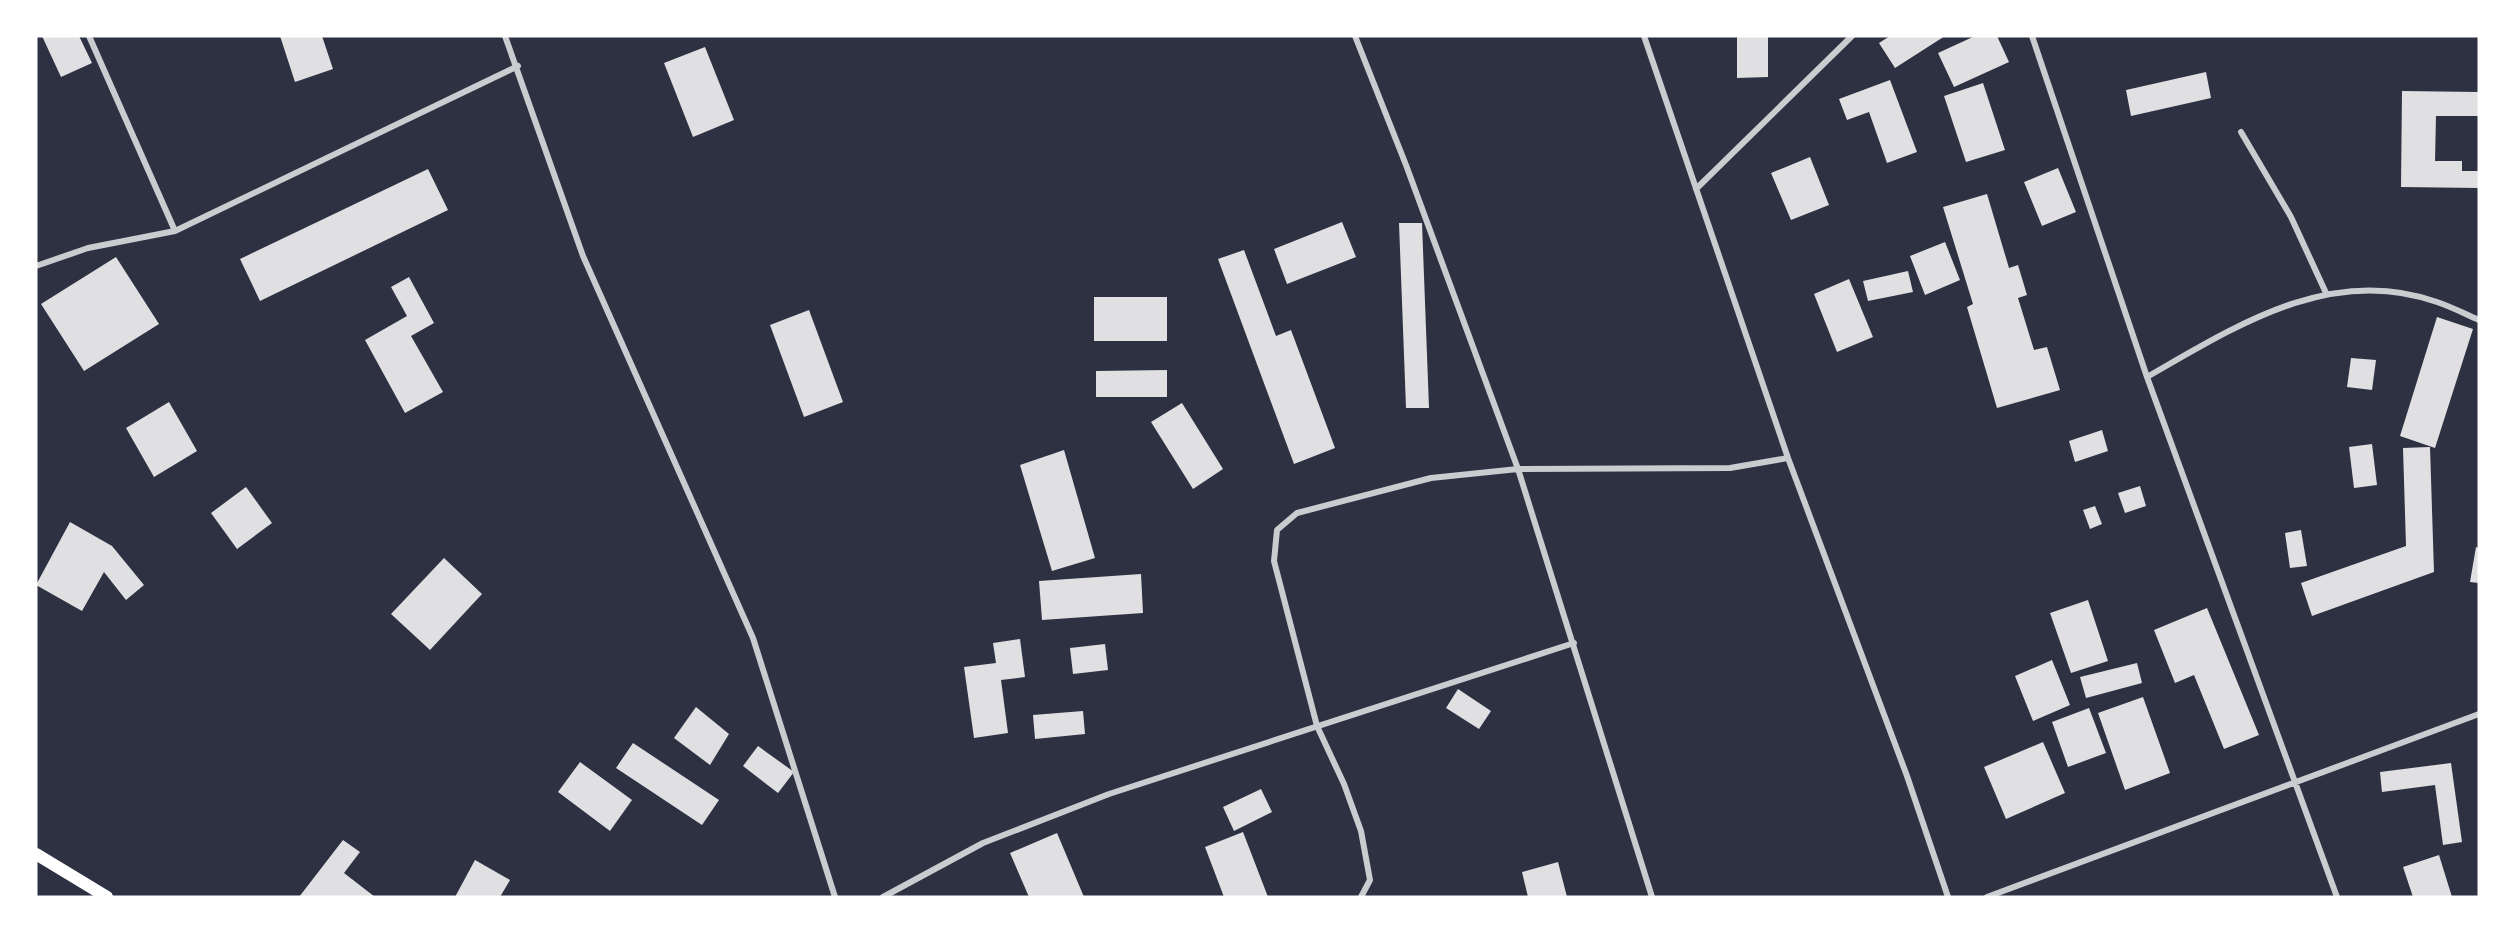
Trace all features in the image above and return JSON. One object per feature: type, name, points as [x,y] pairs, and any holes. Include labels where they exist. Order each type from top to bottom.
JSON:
[{"type":"main road","points":[[36,854],[107,897]]},
{"type":"street","points":[[89,36],[175,231]]},
{"type":"street","points":[[505,36],[518,66],[583,256],[753,638],[835,897]]},
{"type":"street","points":[[1355,36],[1406,165],[1518,469],[1652,897]]},
{"type":"street","points":[[1644,36],[1788,458],[1907,776],[1948,897]]},
{"type":"street","points":[[1696,189],[1852,36]]},
{"type":"street","points":[[2032,36],[2147,376],[2337,897]]},
{"type":"street","points":[[36,266],[88,248],[175,231],[518,66]]},
{"type":"street","points":[[2241,132],[2291,217],[2326,293]]},
{"type":"street","points":[[2147,376],[2269,310],[2326,293],[2382,290],[2436,301],[2479,320]]},
{"type":"street","points":[[1361,897],[1370,880],[1361,831],[1344,784],[1317,726],[1274,561],[1277,530],[1297,513],[1431,478],[1518,469],[1730,468],[1788,458]]},
{"type":"street","points":[[884,897],[983,843],[1109,794],[1574,643]]},
{"type":"street","points":[[1987,897],[2295,780],[2479,714]]},
{"type":"building","points":[[42,36],[79,36],[92,63],[61,77]]},
{"type":"building","points":[[280,36],[322,36],[333,69],[295,82]]},
{"type":"building","points":[[1737,36],[1768,36],[1768,77],[1737,78]]},
{"type":"building","points":[[1890,36],[1945,36],[1895,68],[1879,43]]},
{"type":"building","points":[[1975,36],[1997,36],[2009,62],[1954,87],[1938,53]]},
{"type":"building","points":[[705,47],[734,120],[693,137],[664,63]]},
{"type":"building","points":[[2206,72],[2211,98],[2131,116],[2126,90]]},
{"type":"building","points":[[1890,80],[1917,152],[1887,163],[1869,112],[1847,120],[1839,99]]},
{"type":"building","points":[[1983,83],[2005,150],[1966,162],[1944,96]]},
{"type":"building","points":[[2402,91],[2479,92],[2479,116],[2436,116],[2435,161],[2462,161],[2462,171],[2479,171],[2479,188],[2401,187]]},
{"type":"building","points":[[1810,157],[1829,205],[1791,220],[1771,173]]},
{"type":"building","points":[[2058,168],[2076,212],[2042,226],[2024,182]]},
{"type":"building","points":[[428,169],[448,210],[260,301],[240,259]]},
{"type":"building","points":[[1987,194],[2009,268],[2018,265],[2027,295],[2018,298],[2034,350],[2047,347],[2060,390],[1997,408],[1967,307],[1973,304],[1943,207]]},
{"type":"building","points":[[1342,222],[1356,257],[1287,284],[1274,249]]},
{"type":"building","points":[[1399,223],[1422,223],[1429,408],[1406,408]]},
{"type":"building","points":[[1945,242],[1960,280],[1925,295],[1910,256]]},
{"type":"building","points":[[1244,250],[1276,336],[1291,330],[1335,448],[1294,464],[1218,259]]},
{"type":"building","points":[[116,257],[159,324],[84,371],[41,304]]},
{"type":"building","points":[[1908,271],[1913,292],[1868,301],[1863,281]]},
{"type":"building","points":[[409,277],[434,323],[411,336],[443,392],[405,413],[365,340],[407,316],[391,287]]},
{"type":"building","points":[[1849,279],[1873,337],[1837,352],[1814,294]]},
{"type":"building","points":[[1094,297],[1167,297],[1167,341],[1094,341]]},
{"type":"building","points":[[809,310],[843,402],[804,417],[770,325]]},
{"type":"building","points":[[2437,317],[2473,329],[2435,448],[2400,436]]},
{"type":"building","points":[[2351,358],[2376,360],[2372,390],[2347,387]]},
{"type":"building","points":[[1167,370],[1167,397],[1096,397],[1096,371]]},
{"type":"building","points":[[169,402],[197,451],[154,477],[126,428]]},
{"type":"building","points":[[1182,403],[1223,469],[1193,489],[1151,422]]},
{"type":"building","points":[[2102,430],[2108,451],[2075,462],[2069,441]]},
{"type":"building","points":[[2372,444],[2377,485],[2354,488],[2349,447]]},
{"type":"building","points":[[2430,447],[2434,572],[2312,616],[2301,583],[2406,546],[2403,448]]},
{"type":"building","points":[[1064,450],[1095,558],[1052,571],[1020,465]]},
{"type":"building","points":[[2140,486],[2146,506],[2125,513],[2118,493]]},
{"type":"building","points":[[246,487],[272,523],[237,549],[211,513]]},
{"type":"building","points":[[2095,506],[2102,524],[2090,529],[2083,510]]},
{"type":"building","points":[[70,522],[112,546],[144,585],[126,600],[104,572],[82,611],[36,585]]},
{"type":"building","points":[[2301,530],[2307,566],[2290,568],[2285,533]]},
{"type":"building","points":[[2476,547],[2479,548],[2479,583],[2470,582]]},
{"type":"building","points":[[444,558],[482,594],[430,650],[391,614]]},
{"type":"building","points":[[1141,574],[1143,613],[1042,620],[1039,581]]},
{"type":"building","points":[[2088,600],[2108,661],[2071,673],[2050,613]]},
{"type":"building","points":[[2207,608],[2259,735],[2224,749],[2194,675],[2175,683],[2154,630]]},
{"type":"building","points":[[1020,639],[1025,677],[1001,680],[1008,733],[974,738],[964,667],[996,663],[993,643]]},
{"type":"building","points":[[1105,644],[1108,670],[1073,674],[1070,648]]},
{"type":"building","points":[[2052,660],[2070,705],[2033,721],[2015,676]]},
{"type":"building","points":[[2137,663],[2142,683],[2086,698],[2080,677]]},
{"type":"building","points":[[1458,689],[1491,711],[1479,729],[1446,708]]},
{"type":"building","points":[[2143,697],[2170,773],[2125,790],[2098,713]]},
{"type":"building","points":[[696,707],[729,734],[710,765],[674,738]]},
{"type":"building","points":[[2089,708],[2106,753],[2068,767],[2052,722]]},
{"type":"building","points":[[1083,711],[1085,734],[1035,739],[1033,715]]},
{"type":"building","points":[[2043,742],[2065,793],[2006,819],[1984,767]]},
{"type":"building","points":[[633,743],[719,800],[702,825],[616,768]]},
{"type":"building","points":[[758,746],[794,772],[778,793],[743,766]]},
{"type":"building","points":[[580,762],[632,800],[610,831],[558,792]]},
{"type":"building","points":[[2451,763],[2462,842],[2443,845],[2435,785],[2382,792],[2380,772]]},
{"type":"building","points":[[1261,789],[1272,812],[1234,831],[1223,807]]},
{"type":"building","points":[[1243,832],[1268,897],[1224,897],[1205,847]]},
{"type":"building","points":[[1057,833],[1084,897],[1029,897],[1010,853]]},
{"type":"building","points":[[343,840],[360,852],[344,873],[375,897],[299,897]]},
{"type":"building","points":[[2439,855],[2452,897],[2413,897],[2403,867]]},
{"type":"building","points":[[475,860],[510,880],[500,897],[455,897]]},
{"type":"building","points":[[1558,862],[1567,897],[1528,897],[1522,872]]}]
